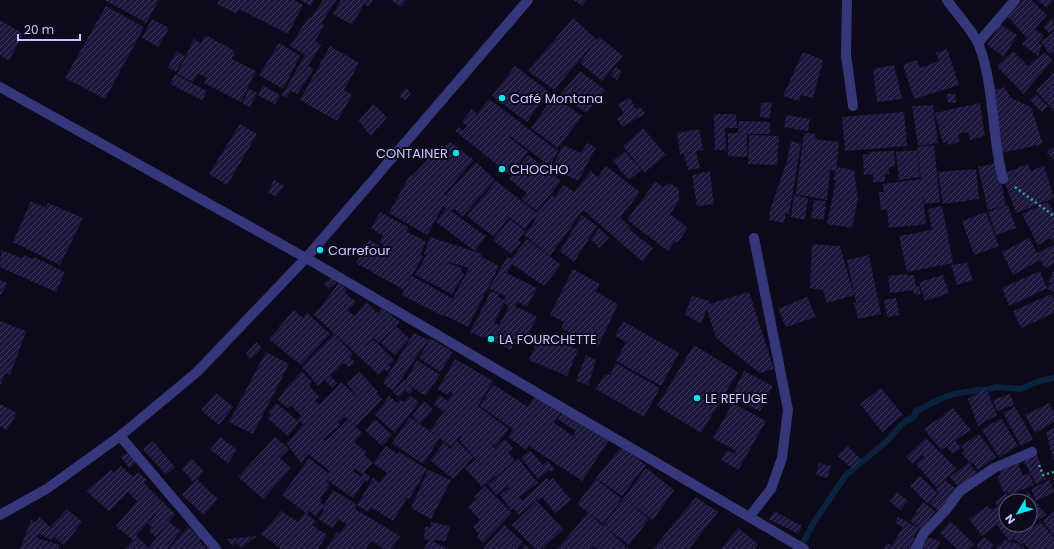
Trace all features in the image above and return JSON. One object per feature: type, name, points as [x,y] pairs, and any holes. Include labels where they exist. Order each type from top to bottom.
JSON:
[{"type":"street","points":[[0,514],[48,488],[120,436],[197,372],[306,258],[528,0]]},
{"type":"street","points":[[847,0],[846,55],[853,106]]},
{"type":"street","points":[[947,0],[978,44],[989,87],[996,155],[1002,179]]},
{"type":"street","points":[[978,44],[1015,0]]},
{"type":"street","points":[[0,87],[306,258],[750,516],[804,549]]},
{"type":"street","points":[[750,516],[770,489],[782,458],[788,410],[754,238]]},
{"type":"street","points":[[120,436],[216,549]]},
{"type":"street","points":[[916,549],[922,534],[960,491],[994,468],[1032,452]]},
{"type":"path","points":[[1002,179],[1054,216]]},
{"type":"building","points":[[105,0],[159,0],[146,23]]},
{"type":"building","points":[[219,0],[294,0],[303,5],[288,34],[239,9],[237,14],[217,4]]},
{"type":"building","points":[[300,0],[314,0],[311,6]]},
{"type":"building","points":[[323,0],[336,0],[321,24],[324,26],[315,41],[321,45],[308,66],[314,69],[297,94],[291,91],[286,98],[282,95],[305,55],[290,46],[307,20],[310,17],[311,18]]},
{"type":"building","points":[[341,0],[373,0],[369,7],[364,4],[352,25],[333,14]]},
{"type":"building","points":[[390,0],[406,0],[401,7]]},
{"type":"building","points":[[574,0],[587,0],[582,6]]},
{"type":"building","points":[[1022,0],[1031,0],[1047,15],[1034,29],[1044,35],[1038,43],[1042,45],[1038,56],[1022,44],[1027,38],[1007,16]]},
{"type":"building","points":[[1037,0],[1053,0],[1047,8]]},
{"type":"building","points":[[106,6],[144,27],[105,99],[65,78]]},
{"type":"building","points":[[573,18],[597,40],[599,37],[623,56],[602,81],[580,63],[595,42],[554,90],[528,71]]},
{"type":"building","points":[[1053,18],[1054,29],[1049,33],[1043,27]]},
{"type":"building","points":[[152,19],[169,28],[158,47],[142,38]]},
{"type":"building","points":[[0,20],[23,34],[9,61],[0,55]]},
{"type":"building","points":[[1000,24],[1017,35],[1004,57],[987,45]]},
{"type":"building","points":[[1054,32],[1054,51],[1049,54],[1041,41]]},
{"type":"building","points":[[205,35],[235,51],[232,59],[256,71],[241,102],[204,83],[207,78],[198,73],[193,82],[177,74],[194,39],[201,43]]},
{"type":"building","points":[[279,43],[300,56],[283,89],[259,75]]},
{"type":"building","points":[[330,46],[359,63],[344,90],[352,95],[337,121],[300,100]]},
{"type":"building","points":[[947,49],[959,85],[914,99],[903,65],[917,60],[920,68],[939,61],[936,53]]},
{"type":"building","points":[[177,51],[185,56],[176,72],[168,67]]},
{"type":"building","points":[[1013,51],[1028,66],[1045,53],[1053,60],[1023,94],[997,66]]},
{"type":"building","points":[[803,52],[823,60],[813,98],[801,95],[799,101],[783,96]]},
{"type":"building","points":[[894,65],[902,99],[877,102],[873,69]]},
{"type":"building","points":[[515,66],[548,91],[527,122],[492,96]]},
{"type":"building","points":[[616,67],[622,72],[617,80],[610,75]]},
{"type":"building","points":[[580,71],[605,90],[587,113],[560,95]]},
{"type":"building","points":[[1054,73],[1054,111],[1036,91]]},
{"type":"building","points":[[175,74],[207,91],[202,100],[170,84]]},
{"type":"building","points":[[263,85],[280,95],[275,104],[258,95]]},
{"type":"building","points":[[1004,87],[1011,98],[1031,107],[1043,144],[1001,153],[995,90]]},
{"type":"building","points":[[406,88],[411,93],[405,100],[399,96]]},
{"type":"building","points":[[249,89],[257,93],[250,107],[242,103]]},
{"type":"building","points":[[947,94],[955,94],[956,103],[948,103]]},
{"type":"building","points":[[1036,94],[1048,106],[1042,112],[1030,100]]},
{"type":"building","points":[[554,96],[582,116],[558,148],[531,128]]},
{"type":"building","points":[[630,98],[636,109],[640,107],[645,114],[622,127],[617,118],[624,114],[618,104]]},
{"type":"building","points":[[489,99],[558,151],[550,166],[510,136],[509,137],[528,152],[510,175],[455,131],[458,127],[463,131],[467,126],[462,122],[472,109],[477,114]]},
{"type":"building","points":[[772,102],[770,118],[760,117],[761,103]]},
{"type":"building","points":[[980,103],[985,136],[970,140],[968,132],[958,134],[960,142],[948,145],[947,142],[943,143],[935,113]]},
{"type":"building","points":[[373,104],[387,117],[371,136],[359,121]]},
{"type":"building","points":[[933,105],[938,143],[918,146],[912,106]]},
{"type":"building","points":[[904,112],[907,146],[845,151],[842,117]]},
{"type":"building","points":[[714,114],[736,114],[737,128],[725,128],[726,150],[715,150]]},
{"type":"building","points":[[786,115],[810,119],[808,131],[784,127]]},
{"type":"building","points":[[739,121],[770,122],[770,134],[747,134],[747,157],[728,156],[728,133],[738,133]]},
{"type":"building","points":[[240,124],[257,134],[227,185],[209,174]]},
{"type":"building","points":[[643,128],[666,155],[644,173],[623,146]]},
{"type":"building","points":[[699,129],[703,150],[696,151],[700,168],[688,170],[684,154],[694,151],[680,154],[677,133]]},
{"type":"building","points":[[804,133],[816,134],[815,139],[839,142],[836,171],[830,170],[827,200],[796,194]]},
{"type":"building","points":[[749,135],[779,136],[777,165],[748,164]]},
{"type":"building","points":[[791,141],[801,144],[789,214],[786,213],[784,223],[769,220],[770,210],[787,161]]},
{"type":"building","points":[[450,142],[474,160],[444,194],[448,196],[447,193],[476,162],[495,180],[462,217],[455,209],[451,211],[486,236],[475,251],[436,222],[446,208],[443,206],[427,235],[389,213],[410,175],[412,176],[442,145],[444,147]]},
{"type":"building","points":[[587,143],[596,147],[578,181],[552,167],[563,145],[581,153]]},
{"type":"building","points":[[934,145],[940,202],[925,204],[923,194],[926,224],[889,228],[887,209],[881,210],[879,192],[884,192],[883,184],[921,179],[917,147]]},
{"type":"building","points":[[1054,148],[1054,159],[1047,153]]},
{"type":"building","points":[[917,150],[920,177],[899,180],[896,152]]},
{"type":"building","points":[[625,151],[641,170],[629,180],[613,161]]},
{"type":"building","points":[[894,151],[895,167],[889,167],[889,174],[885,174],[885,182],[873,182],[873,174],[864,175],[863,155],[869,154],[869,152]]},
{"type":"building","points":[[528,155],[561,181],[537,211],[521,199],[527,193],[509,179]]},
{"type":"building","points":[[997,163],[1006,206],[1008,205],[1016,228],[996,235],[988,212],[1004,206],[988,210],[978,167]]},
{"type":"building","points":[[1028,164],[1031,171],[1044,166],[1054,198],[1016,213],[1004,180],[1005,173]]},
{"type":"building","points":[[606,166],[640,192],[620,218],[631,227],[629,229],[653,248],[643,262],[583,210],[550,256],[524,235],[536,219],[534,218],[525,229],[509,217],[494,237],[467,216],[496,181],[537,213],[552,195],[554,198],[564,185],[574,192],[591,171],[598,177]]},
{"type":"building","points":[[837,167],[854,170],[858,199],[852,228],[827,224],[836,180],[833,180]]},
{"type":"building","points":[[976,169],[979,199],[943,204],[938,172]]},
{"type":"building","points":[[710,171],[714,204],[697,206],[692,175]]},
{"type":"building","points":[[274,180],[284,186],[276,197],[268,192]]},
{"type":"building","points":[[655,182],[663,187],[670,183],[679,189],[679,201],[670,214],[688,228],[677,243],[675,241],[668,251],[627,220]]},
{"type":"building","points":[[794,195],[808,198],[805,220],[791,217]]},
{"type":"building","points":[[814,200],[826,201],[824,220],[811,218]]},
{"type":"building","points":[[31,201],[46,208],[48,203],[83,218],[60,265],[13,242]]},
{"type":"building","points":[[1048,202],[1054,213],[1054,243],[1051,238],[1038,245],[1022,214]]},
{"type":"building","points":[[942,206],[953,263],[907,272],[899,236],[932,230],[928,209]]},
{"type":"building","points":[[380,212],[408,227],[406,231],[426,242],[420,254],[423,256],[404,290],[356,263],[369,240],[382,247],[383,245],[379,242],[383,235],[371,229]]},
{"type":"building","points":[[986,212],[999,246],[974,255],[962,221]]},
{"type":"building","points":[[582,215],[597,226],[574,262],[560,251]]},
{"type":"building","points":[[510,219],[525,231],[518,240],[521,242],[511,254],[493,240]]},
{"type":"building","points":[[599,228],[609,238],[599,248],[591,239]]},
{"type":"building","points":[[430,237],[482,254],[480,256],[499,266],[468,327],[444,315],[469,268],[449,262],[448,263],[462,268],[461,271],[464,274],[452,294],[415,275],[427,254],[424,254]]},
{"type":"building","points":[[1029,238],[1037,253],[1054,245],[1054,263],[1045,268],[1040,260],[1013,275],[1002,252]]},
{"type":"building","points":[[527,239],[561,265],[544,286],[512,264],[507,273],[537,288],[527,307],[518,302],[515,306],[537,317],[525,340],[517,337],[511,350],[484,336],[491,321],[483,338],[470,332],[491,291],[499,294],[498,297],[504,300],[506,297],[489,288],[507,257],[511,259]],"holes":[[[504,303],[509,306],[499,325],[494,323]]]},
{"type":"building","points":[[812,244],[840,246],[854,295],[827,303],[823,290],[810,288]]},
{"type":"building","points":[[1,250],[22,258],[24,255],[33,259],[34,257],[65,272],[56,292],[0,267]]},
{"type":"building","points":[[869,255],[881,314],[858,319],[854,303],[870,300],[856,302],[847,260]]},
{"type":"building","points":[[967,263],[973,280],[957,285],[951,265]]},
{"type":"building","points":[[573,269],[600,284],[596,292],[618,304],[598,347],[561,328],[564,322],[550,315]]},
{"type":"building","points":[[1040,271],[1047,288],[1009,306],[1002,288]]},
{"type":"building","points":[[1054,271],[1054,292],[1047,289],[1051,283],[1048,281]]},
{"type":"building","points":[[906,274],[907,276],[914,275],[916,287],[919,286],[921,294],[914,295],[913,290],[890,293],[888,276]]},
{"type":"building","points":[[943,275],[949,293],[925,301],[919,282]]},
{"type":"building","points":[[412,276],[453,299],[443,316],[402,295]]},
{"type":"building","points":[[332,277],[336,283],[328,289],[324,283]]},
{"type":"building","points":[[0,280],[7,283],[1,295],[0,295]]},
{"type":"building","points":[[339,283],[347,289],[344,292],[356,302],[348,311],[355,316],[366,302],[378,313],[382,308],[400,322],[379,343],[374,338],[362,350],[374,340],[394,360],[389,365],[391,368],[387,372],[385,369],[379,375],[314,315]]},
{"type":"building","points":[[749,292],[774,369],[759,373],[716,338],[707,309],[701,324],[685,314],[692,296],[710,301],[709,304]]},
{"type":"building","points":[[1052,294],[1054,299],[1054,313],[1021,328],[1013,311]]},
{"type":"building","points":[[807,297],[816,317],[786,327],[778,309]]},
{"type":"building","points":[[896,298],[899,315],[887,317],[884,300]]},
{"type":"building","points":[[294,310],[303,318],[307,313],[330,334],[301,365],[269,339]]},
{"type":"building","points":[[0,321],[26,331],[10,375],[5,373],[0,387]]},
{"type":"building","points":[[623,321],[679,353],[661,386],[616,361],[626,342],[615,336]]},
{"type":"building","points":[[396,326],[410,339],[395,355],[381,343]]},
{"type":"building","points":[[414,333],[428,340],[393,391],[383,383]]},
{"type":"building","points":[[541,333],[578,350],[567,376],[529,360]]},
{"type":"building","points":[[334,334],[353,354],[350,357],[355,362],[349,367],[344,363],[330,375],[337,383],[332,388],[325,380],[318,386],[302,367]]},
{"type":"building","points":[[430,338],[453,352],[440,372],[419,358]]},
{"type":"building","points":[[256,342],[262,348],[251,359],[246,354]]},
{"type":"building","points":[[694,345],[738,372],[701,433],[657,406]]},
{"type":"building","points":[[266,352],[289,364],[253,434],[229,422]]},
{"type":"building","points":[[586,355],[596,360],[588,385],[576,381]]},
{"type":"building","points":[[455,359],[493,381],[478,406],[509,429],[495,446],[492,444],[494,448],[505,439],[513,448],[508,452],[515,461],[482,487],[465,468],[476,460],[459,440],[462,437],[460,436],[451,447],[430,430],[444,412],[434,404],[440,395],[448,401],[453,393],[450,391],[447,395],[438,389]]},
{"type":"building","points":[[417,360],[440,375],[425,396],[405,382]]},
{"type":"building","points":[[616,363],[660,388],[644,417],[596,389],[605,374],[610,375]]},
{"type":"building","points":[[302,371],[312,382],[309,386],[319,396],[315,401],[319,405],[341,382],[360,400],[346,383],[360,372],[378,392],[376,393],[382,399],[357,426],[352,422],[362,433],[354,442],[366,452],[364,455],[373,463],[364,472],[370,477],[367,482],[365,480],[353,498],[327,480],[326,481],[330,485],[320,498],[322,500],[320,502],[324,505],[333,490],[357,505],[355,509],[400,536],[391,549],[384,549],[371,541],[366,549],[326,549],[337,532],[340,534],[346,524],[338,519],[333,528],[318,519],[324,510],[322,509],[316,517],[310,511],[307,515],[316,521],[312,525],[327,535],[318,548],[320,549],[281,549],[261,534],[281,511],[298,522],[305,512],[282,495],[309,458],[328,473],[330,471],[308,454],[301,463],[287,444],[303,424],[297,419],[301,416],[291,405],[288,408],[278,400],[288,385]],"holes":[[[344,417],[349,419],[325,441],[323,439],[340,425],[338,423]],[[355,469],[362,474],[364,472],[361,477],[353,471]]]},
{"type":"building","points":[[744,371],[773,386],[760,411],[731,397]]},
{"type":"building","points":[[404,380],[414,390],[409,394],[405,390],[399,397],[393,392]]},
{"type":"building","points":[[493,384],[528,407],[536,395],[561,412],[554,423],[573,436],[576,431],[558,419],[564,410],[609,440],[582,481],[529,446],[526,450],[508,437],[513,429],[480,406]]},
{"type":"building","points":[[881,388],[903,415],[882,432],[860,404]]},
{"type":"building","points":[[986,388],[997,415],[978,426],[968,399]]},
{"type":"building","points":[[216,393],[233,407],[219,425],[201,410]]},
{"type":"building","points":[[1010,394],[1014,405],[997,411],[993,400]]},
{"type":"building","points":[[410,395],[419,402],[395,433],[375,415],[389,396],[397,403],[400,399],[404,402]]},
{"type":"building","points":[[424,401],[433,409],[420,424],[412,416]]},
{"type":"building","points":[[276,403],[299,422],[288,436],[268,419],[271,414],[268,412]]},
{"type":"building","points":[[733,403],[766,421],[738,470],[721,460],[727,450],[735,454],[736,451],[713,438]]},
{"type":"building","points":[[1049,403],[1054,413],[1054,422],[1035,433],[1025,415]]},
{"type":"building","points":[[0,404],[17,413],[7,430],[0,426]]},
{"type":"building","points":[[1015,407],[1033,439],[1021,446],[1003,413]]},
{"type":"building","points":[[953,408],[971,430],[941,450],[924,429]]},
{"type":"building","points":[[410,417],[440,438],[423,464],[392,443]]},
{"type":"building","points":[[1001,418],[1018,446],[999,457],[982,430]]},
{"type":"building","points":[[375,419],[392,435],[382,446],[365,430]]},
{"type":"building","points":[[1054,428],[1054,461],[1046,432]]},
{"type":"building","points":[[979,434],[996,457],[978,470],[972,462],[970,464],[977,473],[958,487],[950,477],[969,462],[962,453],[965,451],[961,446]]},
{"type":"building","points":[[220,437],[237,450],[228,463],[210,450]]},
{"type":"building","points":[[275,437],[289,449],[280,458],[291,468],[263,499],[238,477]]},
{"type":"building","points":[[926,438],[957,469],[936,487],[916,464],[924,457],[922,455],[913,464],[906,457]]},
{"type":"building","points":[[153,441],[175,467],[166,475],[143,449]]},
{"type":"building","points":[[457,441],[473,457],[453,479],[430,460],[444,443],[451,449]]},
{"type":"building","points":[[955,441],[961,448],[953,454],[947,447]]},
{"type":"building","points":[[386,446],[427,469],[409,499],[407,498],[393,521],[371,507],[368,512],[357,505],[373,478],[380,483],[387,473],[373,463]]},
{"type":"building","points":[[622,446],[646,465],[622,496],[596,478]]},
{"type":"building","points":[[847,446],[861,459],[852,469],[838,456]]},
{"type":"building","points":[[530,450],[543,465],[548,461],[554,469],[551,472],[549,470],[538,479],[521,458]]},
{"type":"building","points":[[130,451],[138,461],[129,468],[121,457]]},
{"type":"building","points":[[1036,453],[1046,479],[1036,484],[1023,459]]},
{"type":"building","points":[[191,458],[204,471],[193,482],[182,469]]},
{"type":"building","points":[[519,459],[538,483],[519,497],[522,501],[547,478],[549,481],[553,478],[571,500],[555,513],[542,497],[538,500],[533,495],[537,500],[519,515],[513,508],[511,510],[500,495],[509,488],[508,486],[496,495],[488,484]]},
{"type":"building","points":[[819,463],[831,466],[827,478],[816,475]]},
{"type":"building","points":[[1018,463],[1023,476],[1029,473],[1034,485],[1014,493],[1004,493],[997,476],[1001,474],[1000,471]]},
{"type":"building","points":[[121,466],[133,477],[138,472],[147,480],[144,483],[175,514],[156,537],[149,531],[152,527],[148,524],[156,515],[155,514],[136,536],[148,547],[147,549],[125,549],[133,540],[116,526],[137,501],[128,492],[109,511],[86,491],[111,470],[114,473]]},
{"type":"building","points":[[646,468],[674,490],[653,520],[631,504],[649,519],[629,545],[603,526]]},
{"type":"building","points":[[428,470],[451,480],[431,519],[411,508]]},
{"type":"building","points":[[920,476],[938,493],[928,504],[910,486]]},
{"type":"building","points":[[197,479],[218,499],[204,515],[182,495]]},
{"type":"building","points":[[596,479],[622,499],[603,524],[577,504]]},
{"type":"building","points":[[945,480],[958,490],[941,513],[930,504],[940,492],[939,493],[936,489]]},
{"type":"building","points":[[1050,480],[1054,492],[1038,500],[1038,493],[1033,493],[1031,489]]},
{"type":"building","points":[[485,486],[512,513],[483,543],[477,537],[479,534],[473,527],[480,520],[468,507],[476,499],[474,497]]},
{"type":"building","points":[[897,492],[908,501],[900,510],[890,501]]},
{"type":"building","points":[[696,497],[718,512],[689,549],[653,549]]},
{"type":"building","points":[[537,501],[563,529],[542,549],[535,549],[512,525]]},
{"type":"building","points":[[923,502],[935,511],[922,530],[910,521]]},
{"type":"building","points":[[1038,505],[1046,515],[1038,520]]},
{"type":"building","points":[[988,506],[992,510],[998,506],[998,526],[997,525],[982,536],[969,519]]},
{"type":"building","points":[[67,509],[82,522],[64,545],[54,537],[52,540],[39,534],[37,538],[60,545],[58,549],[20,549],[31,520],[36,522],[40,517],[50,527]]},
{"type":"building","points":[[774,511],[802,526],[798,534],[769,519]]},
{"type":"building","points":[[1054,512],[1054,536],[1043,521]]},
{"type":"building","points":[[588,513],[629,549],[597,549],[593,546],[591,549],[557,549]]},
{"type":"building","points":[[898,517],[919,528],[913,538],[919,540],[914,549],[883,549],[887,543],[892,546],[903,527],[895,523]]},
{"type":"building","points":[[950,521],[974,544],[969,549],[957,549],[940,533]]},
{"type":"building","points":[[169,522],[181,531],[167,549],[148,549]]},
{"type":"building","points":[[431,522],[450,526],[446,541],[435,540],[434,542],[448,549],[424,549],[429,540],[424,539],[425,527],[431,527]]},
{"type":"building","points":[[1040,522],[1054,537],[1054,549],[1030,549],[1023,543],[1021,545],[1014,539],[1010,542],[1003,533],[1038,533],[1038,524]]},
{"type":"building","points":[[504,525],[523,542],[517,549],[483,549]]},
{"type":"building","points":[[188,527],[202,538],[199,541],[208,549],[169,549]]},
{"type":"building","points":[[738,528],[758,544],[754,549],[721,549]]},
{"type":"building","points":[[257,536],[241,548],[237,543],[232,546],[227,539]]},
{"type":"building","points":[[924,536],[940,541],[937,549],[919,549]]},
{"type":"building","points":[[984,537],[994,545],[991,549],[980,549],[976,545]]},
{"type":"building","points":[[1005,539],[1012,544],[1013,541],[1025,549],[995,549]]},
{"type":"building","points":[[525,545],[530,549],[521,549]]},
{"type":"waterway","points":[[800,549],[814,522],[846,475],[886,442],[904,422],[914,417],[916,411],[954,394],[987,390],[995,387],[1020,389],[1040,381],[1054,378]]},
{"type":"place","name":"Café Montana","points":[[502,98]]},
{"type":"place","name":"CONTAINER","points":[[456,153]]},
{"type":"place","name":"CHOCHO","points":[[502,169]]},
{"type":"place","name":"Carrefour","points":[[320,250]]},
{"type":"place","name":"LA FOURCHETTE","points":[[491,339]]},
{"type":"place","name":"LE REFUGE","points":[[697,398]]}]
